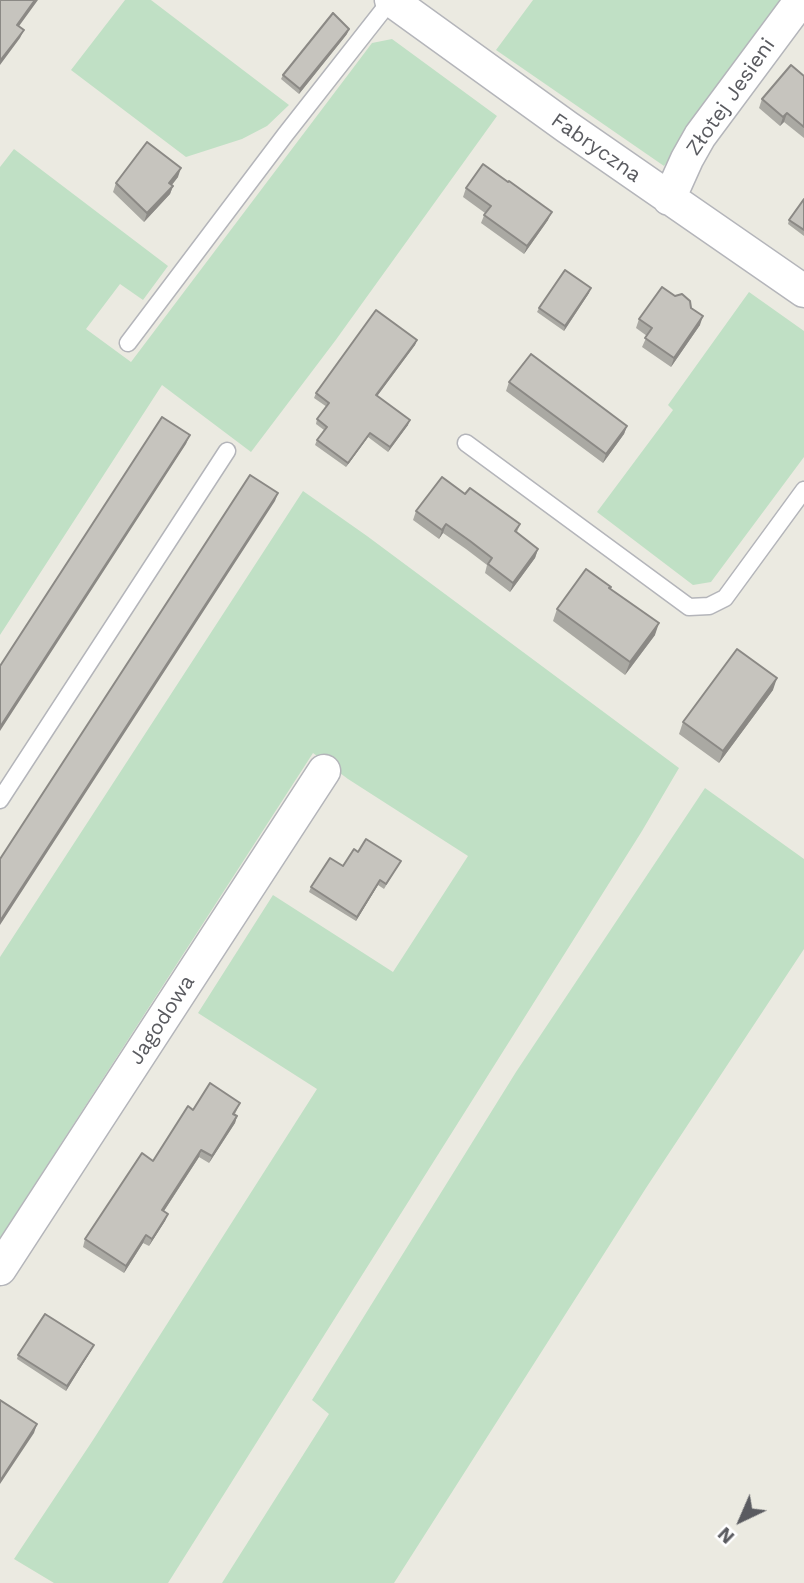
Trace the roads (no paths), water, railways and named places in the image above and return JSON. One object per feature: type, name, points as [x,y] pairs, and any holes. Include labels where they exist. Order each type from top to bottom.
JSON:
[{"type":"street","name":"Fabryczna","points":[[391,0],[669,199],[804,291]]},
{"type":"street","name":"Złotej Jesieni","points":[[669,199],[701,136],[801,0]]},
{"type":"street","name":"Jagodowa","points":[[0,1269],[324,771]]},
{"type":"lane","points":[[128,343],[391,0]]},
{"type":"lane","points":[[466,443],[689,607],[709,607],[725,598],[804,490]]},
{"type":"lane","points":[[0,800],[227,451]]}]
